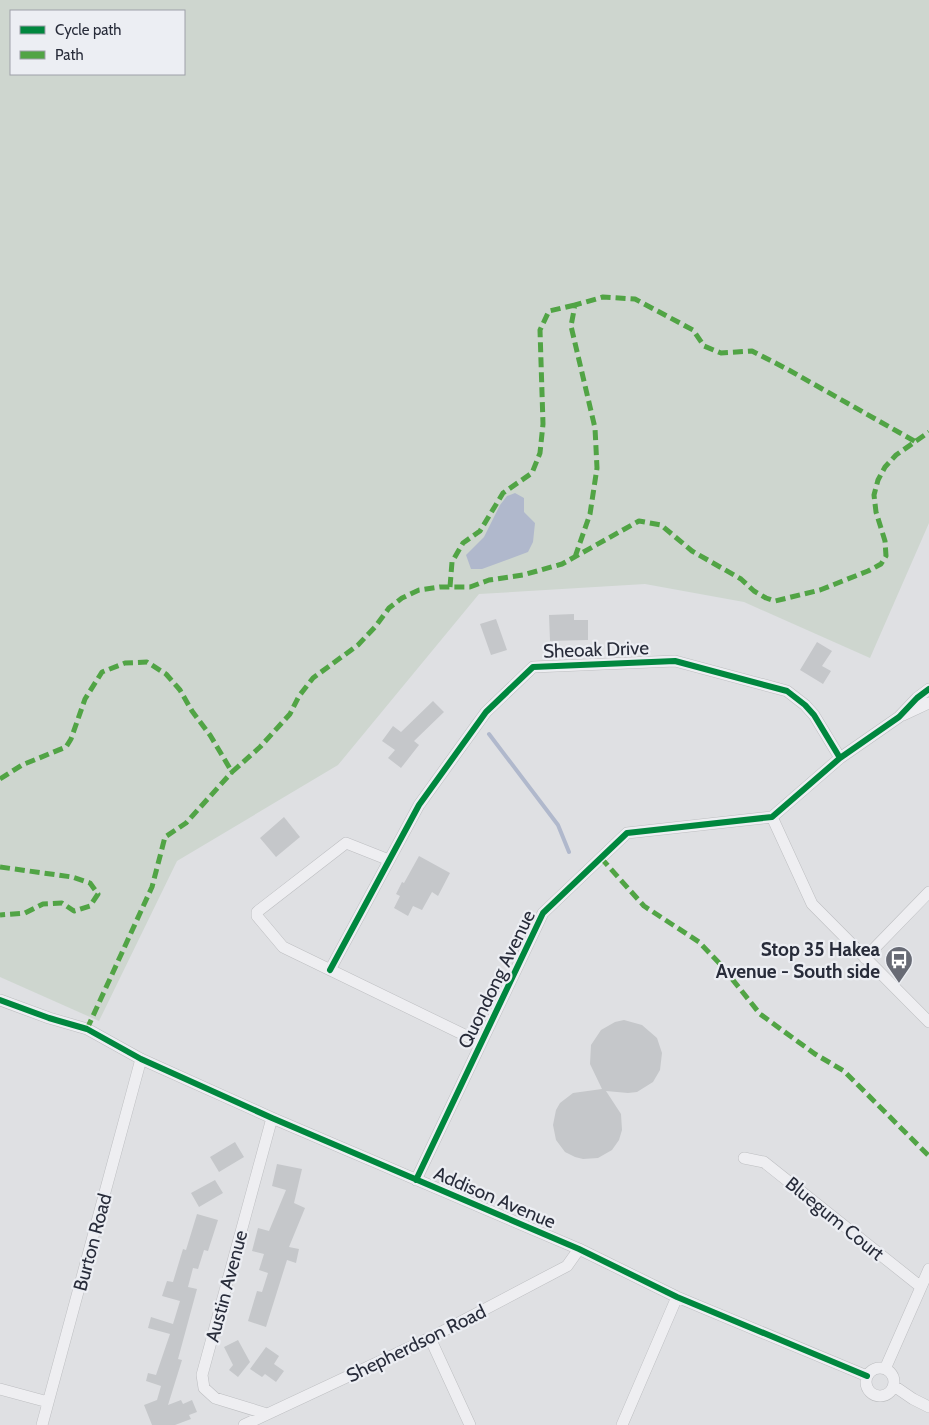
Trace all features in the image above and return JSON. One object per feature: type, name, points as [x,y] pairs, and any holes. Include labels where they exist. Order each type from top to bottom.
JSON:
[{"type":"street","name":"Sheoak Drive","points":[[330,970],[419,804],[486,712],[533,667],[674,661],[788,692],[805,705],[814,715],[840,758]]},
{"type":"street","points":[[899,717],[917,698],[929,689]]},
{"type":"street","points":[[929,703],[899,717],[840,758],[772,817],[812,904],[929,1022]]},
{"type":"street","name":"Quondong Avenue","points":[[416,1180],[543,913],[626,833],[772,817]]},
{"type":"street","points":[[389,860],[346,843],[257,912],[257,916],[283,947],[481,1043]]},
{"type":"street","points":[[865,958],[929,892]]},
{"type":"street","name":"Addison Avenue","points":[[0,1000],[49,1018],[87,1029],[141,1060],[579,1249],[677,1297],[867,1376]]},
{"type":"street","name":"Burton Road","points":[[42,1425],[141,1060]]},
{"type":"street","name":"Austin Avenue","points":[[267,1414],[215,1398],[204,1388],[202,1375],[272,1118]]},
{"type":"street","name":"Bluegum Court","points":[[744,1158],[764,1162],[921,1287]]},
{"type":"street","name":"Shepherdson Road","points":[[244,1425],[430,1338],[567,1266],[579,1249]]},
{"type":"street","points":[[886,1369],[929,1269]]},
{"type":"street","points":[[622,1425],[677,1297]]},
{"type":"street","points":[[430,1338],[470,1425]]},
{"type":"street","points":[[877,1368],[886,1369],[893,1376],[894,1386],[885,1395],[874,1395],[867,1386],[867,1376],[872,1370],[877,1368]]},
{"type":"street","points":[[894,1386],[929,1407]]},
{"type":"street","points":[[0,1388],[48,1402]]},
{"type":"shaded area","points":[[0,0],[929,0],[929,523],[870,658],[744,602],[645,584],[479,594],[338,765],[177,861],[99,1021],[0,977]]},
{"type":"water","points":[[515,493],[524,498],[524,512],[535,523],[533,542],[528,552],[482,569],[471,569],[466,555],[484,537],[500,505],[507,496]]},
{"type":"building","points":[[574,614],[574,620],[588,620],[588,640],[550,641],[549,615]]},
{"type":"building","points":[[496,619],[507,650],[491,655],[480,624]]},
{"type":"building","points":[[817,642],[832,651],[822,666],[831,671],[823,684],[800,670]]},
{"type":"building","points":[[433,701],[444,712],[414,741],[419,745],[401,768],[388,758],[395,750],[382,741],[393,726],[401,732]]},
{"type":"building","points":[[284,817],[300,837],[276,857],[260,838]]},
{"type":"building","points":[[419,856],[450,873],[438,896],[432,892],[422,910],[413,906],[408,916],[394,908],[400,896],[396,894]]},
{"type":"building","points":[[624,1020],[642,1025],[657,1038],[662,1053],[660,1070],[653,1082],[637,1092],[606,1091],[621,1114],[622,1130],[619,1140],[612,1150],[598,1158],[583,1159],[575,1157],[565,1152],[556,1140],[553,1125],[556,1110],[560,1103],[573,1093],[602,1089],[590,1064],[591,1045],[601,1030],[615,1022]]},
{"type":"building","points":[[235,1142],[244,1157],[219,1172],[210,1157]]},
{"type":"building","points":[[277,1164],[302,1169],[294,1203],[305,1208],[289,1247],[299,1249],[296,1263],[287,1260],[266,1327],[248,1321],[257,1291],[262,1292],[268,1273],[259,1270],[264,1254],[252,1251],[258,1228],[269,1231],[286,1190],[272,1186]]},
{"type":"building","points":[[215,1180],[223,1193],[199,1207],[191,1193]]},
{"type":"building","points":[[197,1214],[218,1220],[208,1251],[204,1250],[198,1269],[193,1268],[188,1287],[197,1289],[178,1359],[182,1360],[168,1405],[181,1400],[183,1404],[192,1400],[197,1412],[189,1415],[191,1419],[175,1425],[152,1425],[144,1405],[157,1400],[161,1386],[146,1381],[148,1373],[156,1375],[170,1334],[148,1328],[151,1317],[173,1324],[180,1301],[162,1296],[167,1281],[173,1282],[183,1249],[186,1250]]},
{"type":"building","points":[[238,1340],[250,1362],[238,1377],[229,1370],[233,1365],[224,1347]]},
{"type":"building","points":[[266,1347],[279,1356],[274,1364],[284,1371],[276,1382],[265,1374],[262,1377],[250,1369]]},
{"type":"waterway","points":[[489,734],[558,825],[569,852]]},
{"type":"marked path","points":[[575,557],[590,514],[597,468],[595,428],[571,326],[575,305],[603,297],[635,299],[693,330],[704,346],[721,353],[752,351],[916,442]]},
{"type":"marked path","points":[[450,587],[452,562],[463,543],[480,531],[503,493],[532,473],[540,453],[543,424],[540,330],[549,311],[575,305]]},
{"type":"marked path","points":[[0,779],[22,765],[66,747],[71,739],[85,699],[102,672],[125,663],[147,662],[166,674],[180,690],[232,772],[260,747],[290,714],[299,696],[313,678],[358,645],[389,608],[402,598],[419,590],[440,587],[470,587],[489,580],[523,575],[562,564],[639,521],[661,525],[692,551],[741,579],[754,591],[766,598],[775,601],[820,590],[881,564],[886,556],[885,541],[876,512],[874,495],[878,480],[885,467],[896,455],[929,432]]},
{"type":"marked path","points":[[87,1029],[152,887],[165,837],[186,823],[232,772]]},
{"type":"marked path","points":[[601,858],[644,906],[699,942],[721,965],[760,1014],[815,1054],[844,1071],[929,1156]]},
{"type":"marked path","points":[[0,867],[72,877],[90,883],[98,894],[90,906],[74,911],[62,903],[43,904],[25,913],[0,915]]},
{"type":"cycle path","points":[[330,970],[419,805],[486,712],[533,667],[675,661],[787,691],[814,715],[840,758]]},
{"type":"cycle path","points":[[416,1180],[543,913],[627,833],[772,817],[840,758],[899,717],[917,698],[929,689]]},
{"type":"cycle path","points":[[0,1000],[49,1018],[87,1029],[141,1059],[272,1118],[579,1249],[677,1297],[867,1376]]},
{"type":"place","name":"Stop 35 Hakea Avenue - South side","points":[[899,984]]}]
